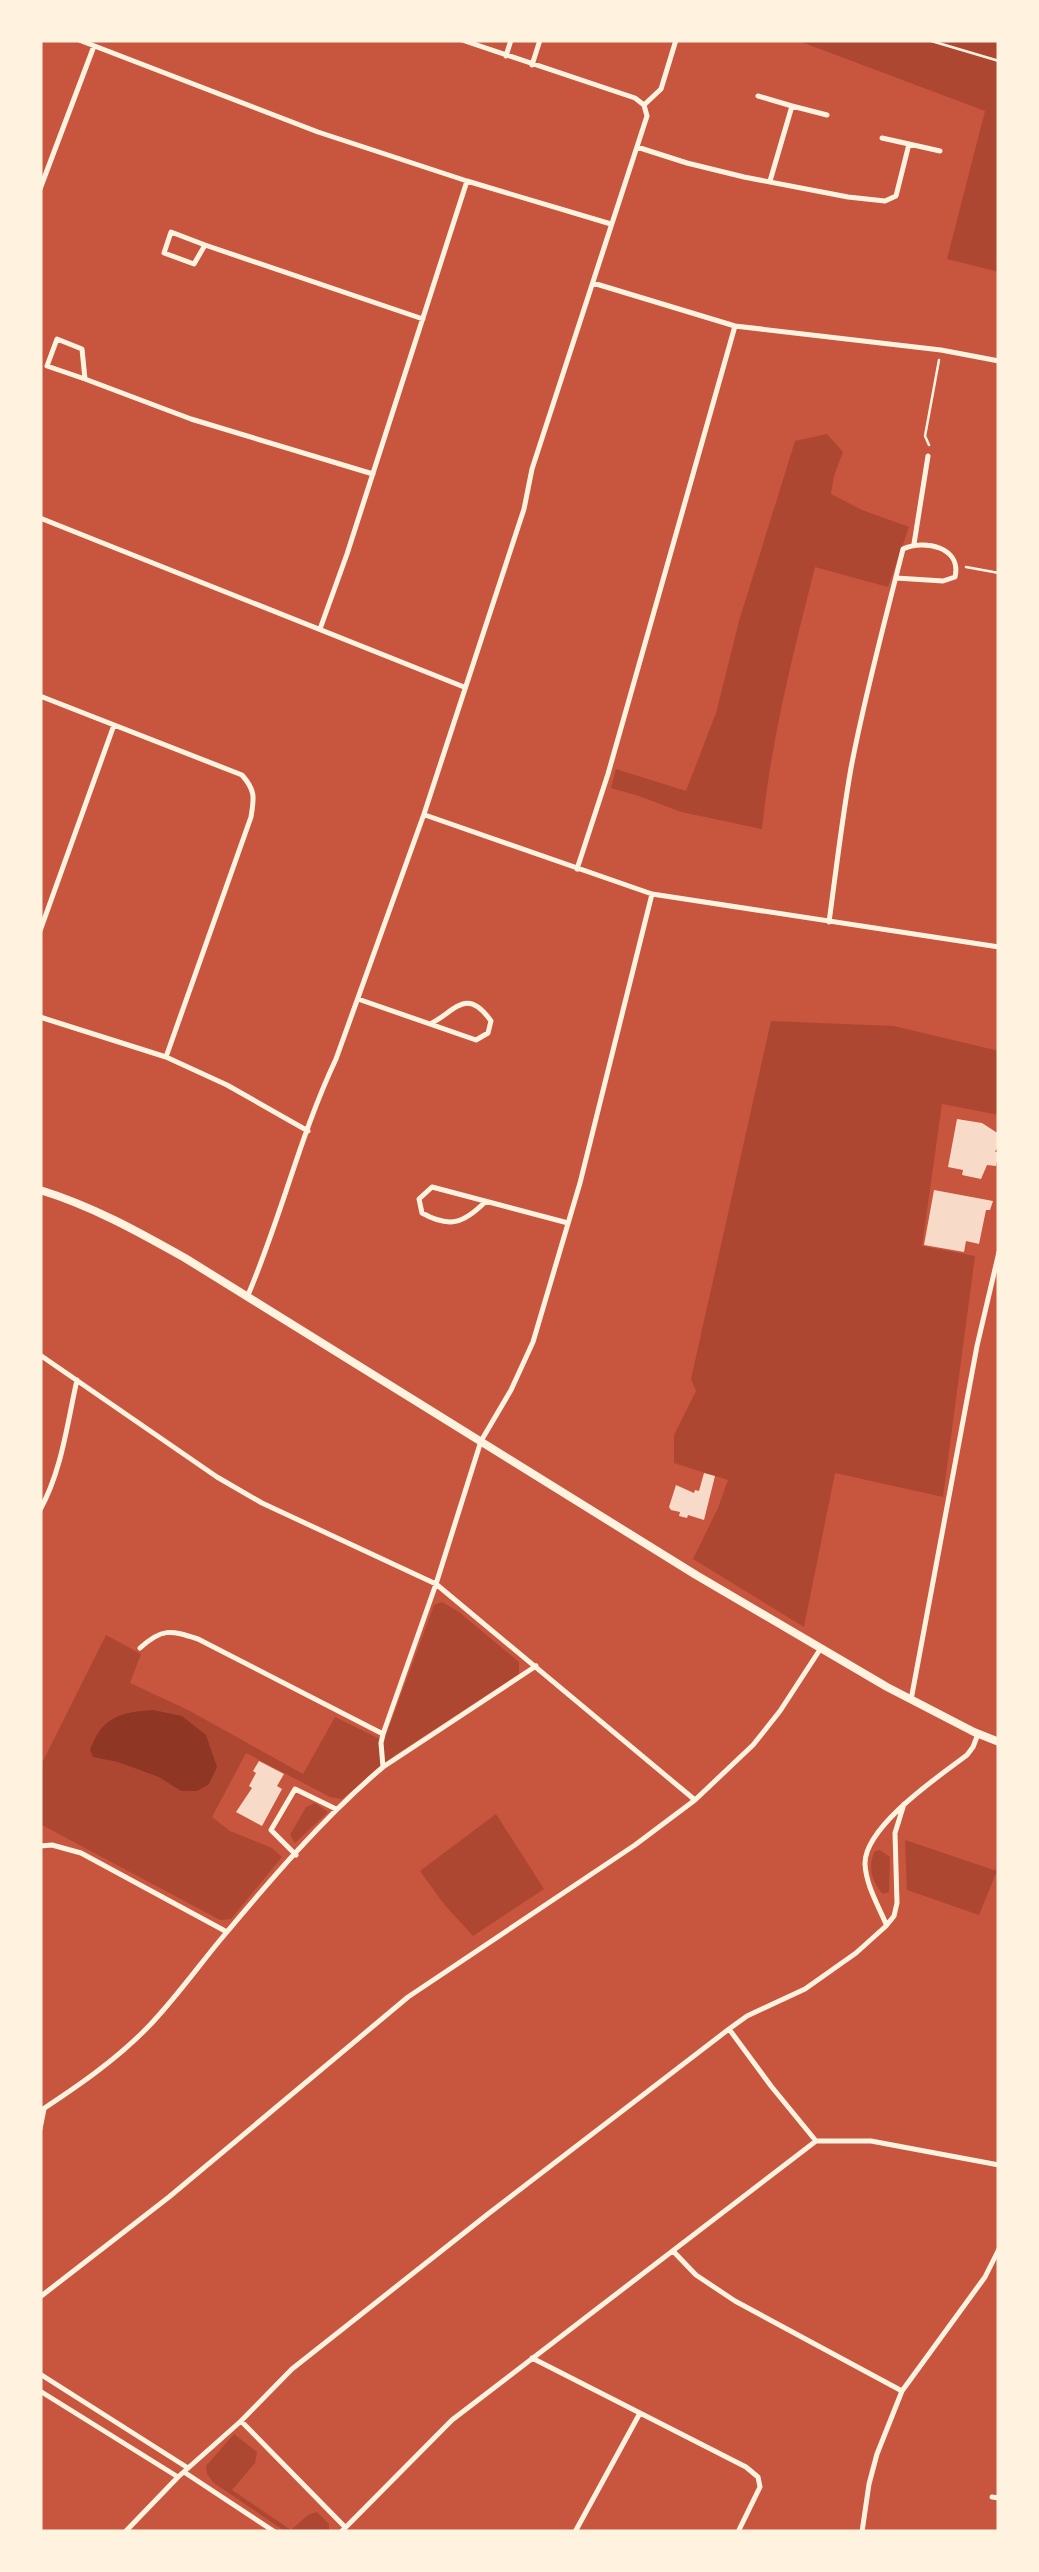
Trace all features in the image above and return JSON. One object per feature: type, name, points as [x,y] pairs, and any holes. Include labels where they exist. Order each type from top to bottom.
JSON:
[{"type":"street","points":[[79,40],[318,132],[611,224]]},
{"type":"street","points":[[247,1298],[424,814],[647,116],[644,105],[635,98],[462,40]]},
{"type":"street","points":[[506,56],[512,40]]},
{"type":"street","points":[[532,65],[540,40]]},
{"type":"street","points":[[644,105],[661,89],[676,40]]},
{"type":"street","points":[[40,190],[94,46]]},
{"type":"street","points":[[758,96],[827,114]]},
{"type":"street","points":[[770,181],[792,106]]},
{"type":"street","points":[[882,138],[940,151]]},
{"type":"street","points":[[637,148],[718,172],[885,201],[896,196],[909,144]]},
{"type":"street","points":[[40,163],[48,162]]},
{"type":"street","points":[[320,629],[468,181]]},
{"type":"street","points":[[205,246],[194,264],[164,253],[171,232],[424,319]]},
{"type":"street","points":[[593,284],[735,326],[941,350],[999,361]]},
{"type":"street","points":[[577,868],[735,326]]},
{"type":"street","points":[[85,379],[82,348],[57,339],[46,366],[192,420],[372,474]]},
{"type":"street","points":[[914,544],[928,456]]},
{"type":"street","points":[[40,518],[465,687]]},
{"type":"street","points":[[829,922],[852,767],[896,578],[903,549],[914,544],[947,551],[958,566],[955,577],[943,581],[896,578]]},
{"type":"street","points":[[40,696],[242,775],[252,786],[251,818],[166,1057]]},
{"type":"street","points":[[40,930],[114,725]]},
{"type":"street","points":[[424,814],[652,894],[999,947]]},
{"type":"street","points":[[383,1767],[383,1734],[481,1441],[533,1342],[568,1222],[652,894]]},
{"type":"street","points":[[358,999],[476,1040],[488,1033],[492,1020],[473,1004],[457,1004],[432,1023]]},
{"type":"street","points":[[40,1017],[166,1057],[227,1085],[308,1132]]},
{"type":"street","points":[[485,1202],[472,1216],[456,1222],[436,1220],[422,1213],[419,1198],[432,1187],[568,1222]]},
{"type":"street","points":[[40,1190],[124,1223],[691,1572],[911,1700],[999,1742]]},
{"type":"street","points":[[911,1700],[977,1346],[999,1252]]},
{"type":"street","points":[[40,1355],[217,1477],[262,1503],[436,1584],[695,1800]]},
{"type":"street","points":[[40,1510],[59,1464],[77,1380]]},
{"type":"street","points":[[140,1648],[155,1634],[176,1632],[198,1639],[383,1734]]},
{"type":"street","points":[[40,2298],[408,1996],[695,1800],[762,1734],[822,1646]]},
{"type":"street","points":[[40,2130],[42,2110],[110,2061],[148,2026],[336,1809],[383,1767],[536,1666]]},
{"type":"street","points":[[886,1926],[868,1880],[865,1857],[870,1845],[904,1804],[967,1755],[978,1734]]},
{"type":"street","points":[[296,1855],[271,1830],[295,1788],[336,1809]]},
{"type":"street","points":[[125,2532],[292,2370],[729,2029],[747,2016],[805,1990],[886,1926],[897,1904],[895,1833],[904,1804]]},
{"type":"street","points":[[40,1846],[52,1845],[81,1853],[227,1932]]},
{"type":"street","points":[[729,2029],[816,2142]]},
{"type":"street","points":[[241,2421],[343,2529],[452,2420],[816,2142],[871,2141],[999,2166]]},
{"type":"street","points":[[862,2532],[877,2454],[902,2391],[986,2277],[999,2248]]},
{"type":"street","points":[[673,2250],[696,2276],[735,2301],[902,2391]]},
{"type":"street","points":[[532,2358],[758,2476],[760,2488],[738,2532]]},
{"type":"street","points":[[40,2374],[275,2532]]},
{"type":"street","points":[[40,2391],[183,2472]]},
{"type":"street","points":[[575,2532],[640,2414]]},
{"type":"path","points":[[928,40],[999,61]]},
{"type":"path","points":[[928,456],[929,442],[925,436],[941,350]]},
{"type":"path","points":[[958,566],[999,574]]},
{"type":"shaded area","points":[[796,40],[999,40],[999,272],[947,259],[985,111]]},
{"type":"shaded area","points":[[827,434],[843,452],[831,494],[909,527],[888,587],[815,567],[777,730],[762,829],[681,812],[611,788],[616,769],[686,791],[716,713],[739,621],[795,441]]},
{"type":"shaded area","points":[[771,1021],[894,1026],[999,1051],[999,1115],[942,1104],[922,1246],[975,1256],[943,1497],[835,1473],[804,1627],[693,1559],[728,1480],[674,1463],[674,1435],[696,1391],[691,1379]]},
{"type":"shaded area","points":[[442,1602],[519,1662],[519,1674],[395,1755],[342,1799],[330,1797],[246,1753],[212,1817],[230,1831],[272,1848],[282,1857],[231,1919],[220,1920],[40,1824],[40,1767],[106,1635],[141,1654],[130,1683],[188,1710],[303,1774],[335,1717],[384,1741],[434,1605]]},
{"type":"shaded area","points":[[153,1710],[182,1716],[206,1735],[217,1767],[209,1784],[197,1791],[181,1791],[159,1777],[93,1757],[90,1750],[107,1723],[131,1712]]},
{"type":"shaded area","points":[[315,1803],[328,1812],[295,1843],[290,1835],[306,1807]]},
{"type":"shaded area","points":[[496,1814],[544,1889],[473,1936],[420,1871]]},
{"type":"shaded area","points":[[905,1840],[997,1871],[979,1915],[907,1890]]},
{"type":"shaded area","points":[[875,1851],[890,1857],[889,1892],[883,1894],[871,1868]]},
{"type":"shaded area","points":[[234,2434],[257,2452],[255,2463],[232,2490],[291,2530],[317,2512],[329,2524],[329,2532],[286,2532],[214,2483],[206,2466]]},
{"type":"building","points":[[957,1119],[982,1123],[999,1134],[996,1166],[987,1165],[981,1179],[948,1167]]},
{"type":"building","points":[[934,1190],[993,1201],[990,1210],[986,1210],[979,1244],[966,1241],[964,1252],[924,1245]]},
{"type":"building","points":[[704,1473],[715,1476],[704,1520],[679,1516],[680,1512],[669,1507],[676,1485],[694,1493],[699,1491]]},
{"type":"building","points":[[259,1761],[284,1774],[277,1786],[282,1789],[262,1826],[236,1812],[252,1788],[249,1786]]}]
